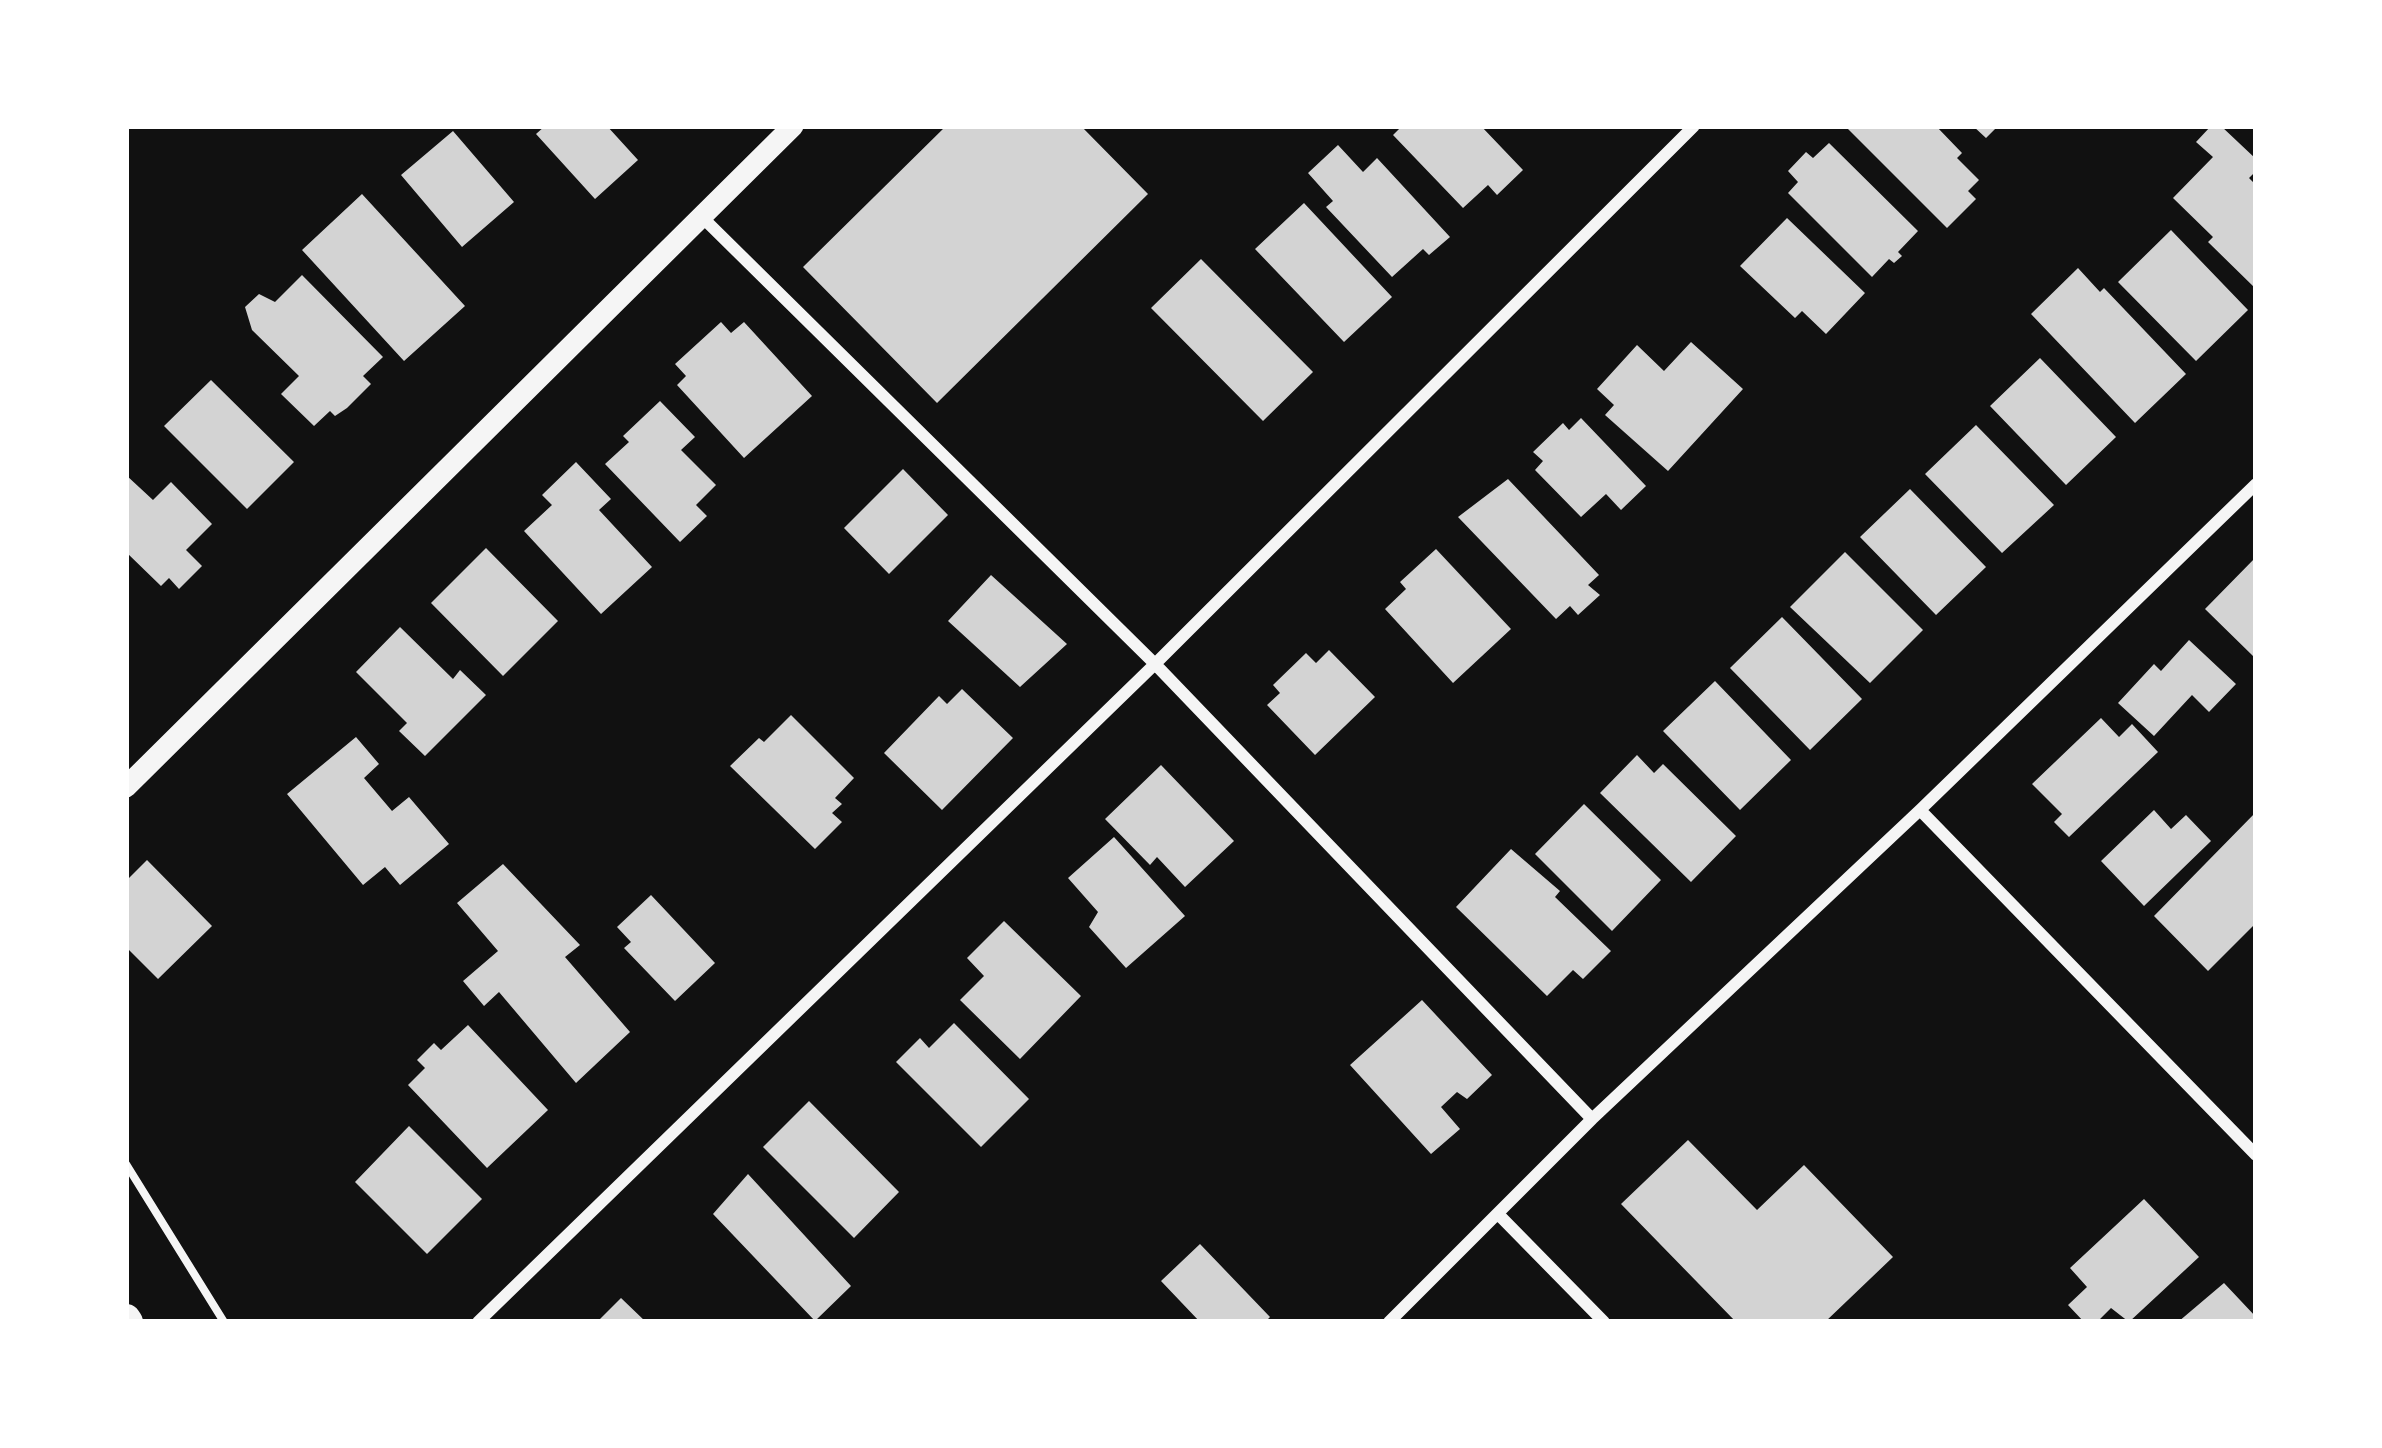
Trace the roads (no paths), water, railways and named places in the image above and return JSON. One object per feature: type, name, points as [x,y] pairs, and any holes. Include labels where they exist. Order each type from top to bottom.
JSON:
[{"type":"street","points":[[126,787],[793,126]]},
{"type":"street","points":[[478,1322],[1155,664],[1694,126]]},
{"type":"street","points":[[702,217],[1155,664],[1592,1119]]},
{"type":"street","points":[[1389,1322],[1592,1119],[2256,484]]},
{"type":"street","points":[[1920,810],[2256,1155]]},
{"type":"street","points":[[1499,1215],[1604,1322]]}]
